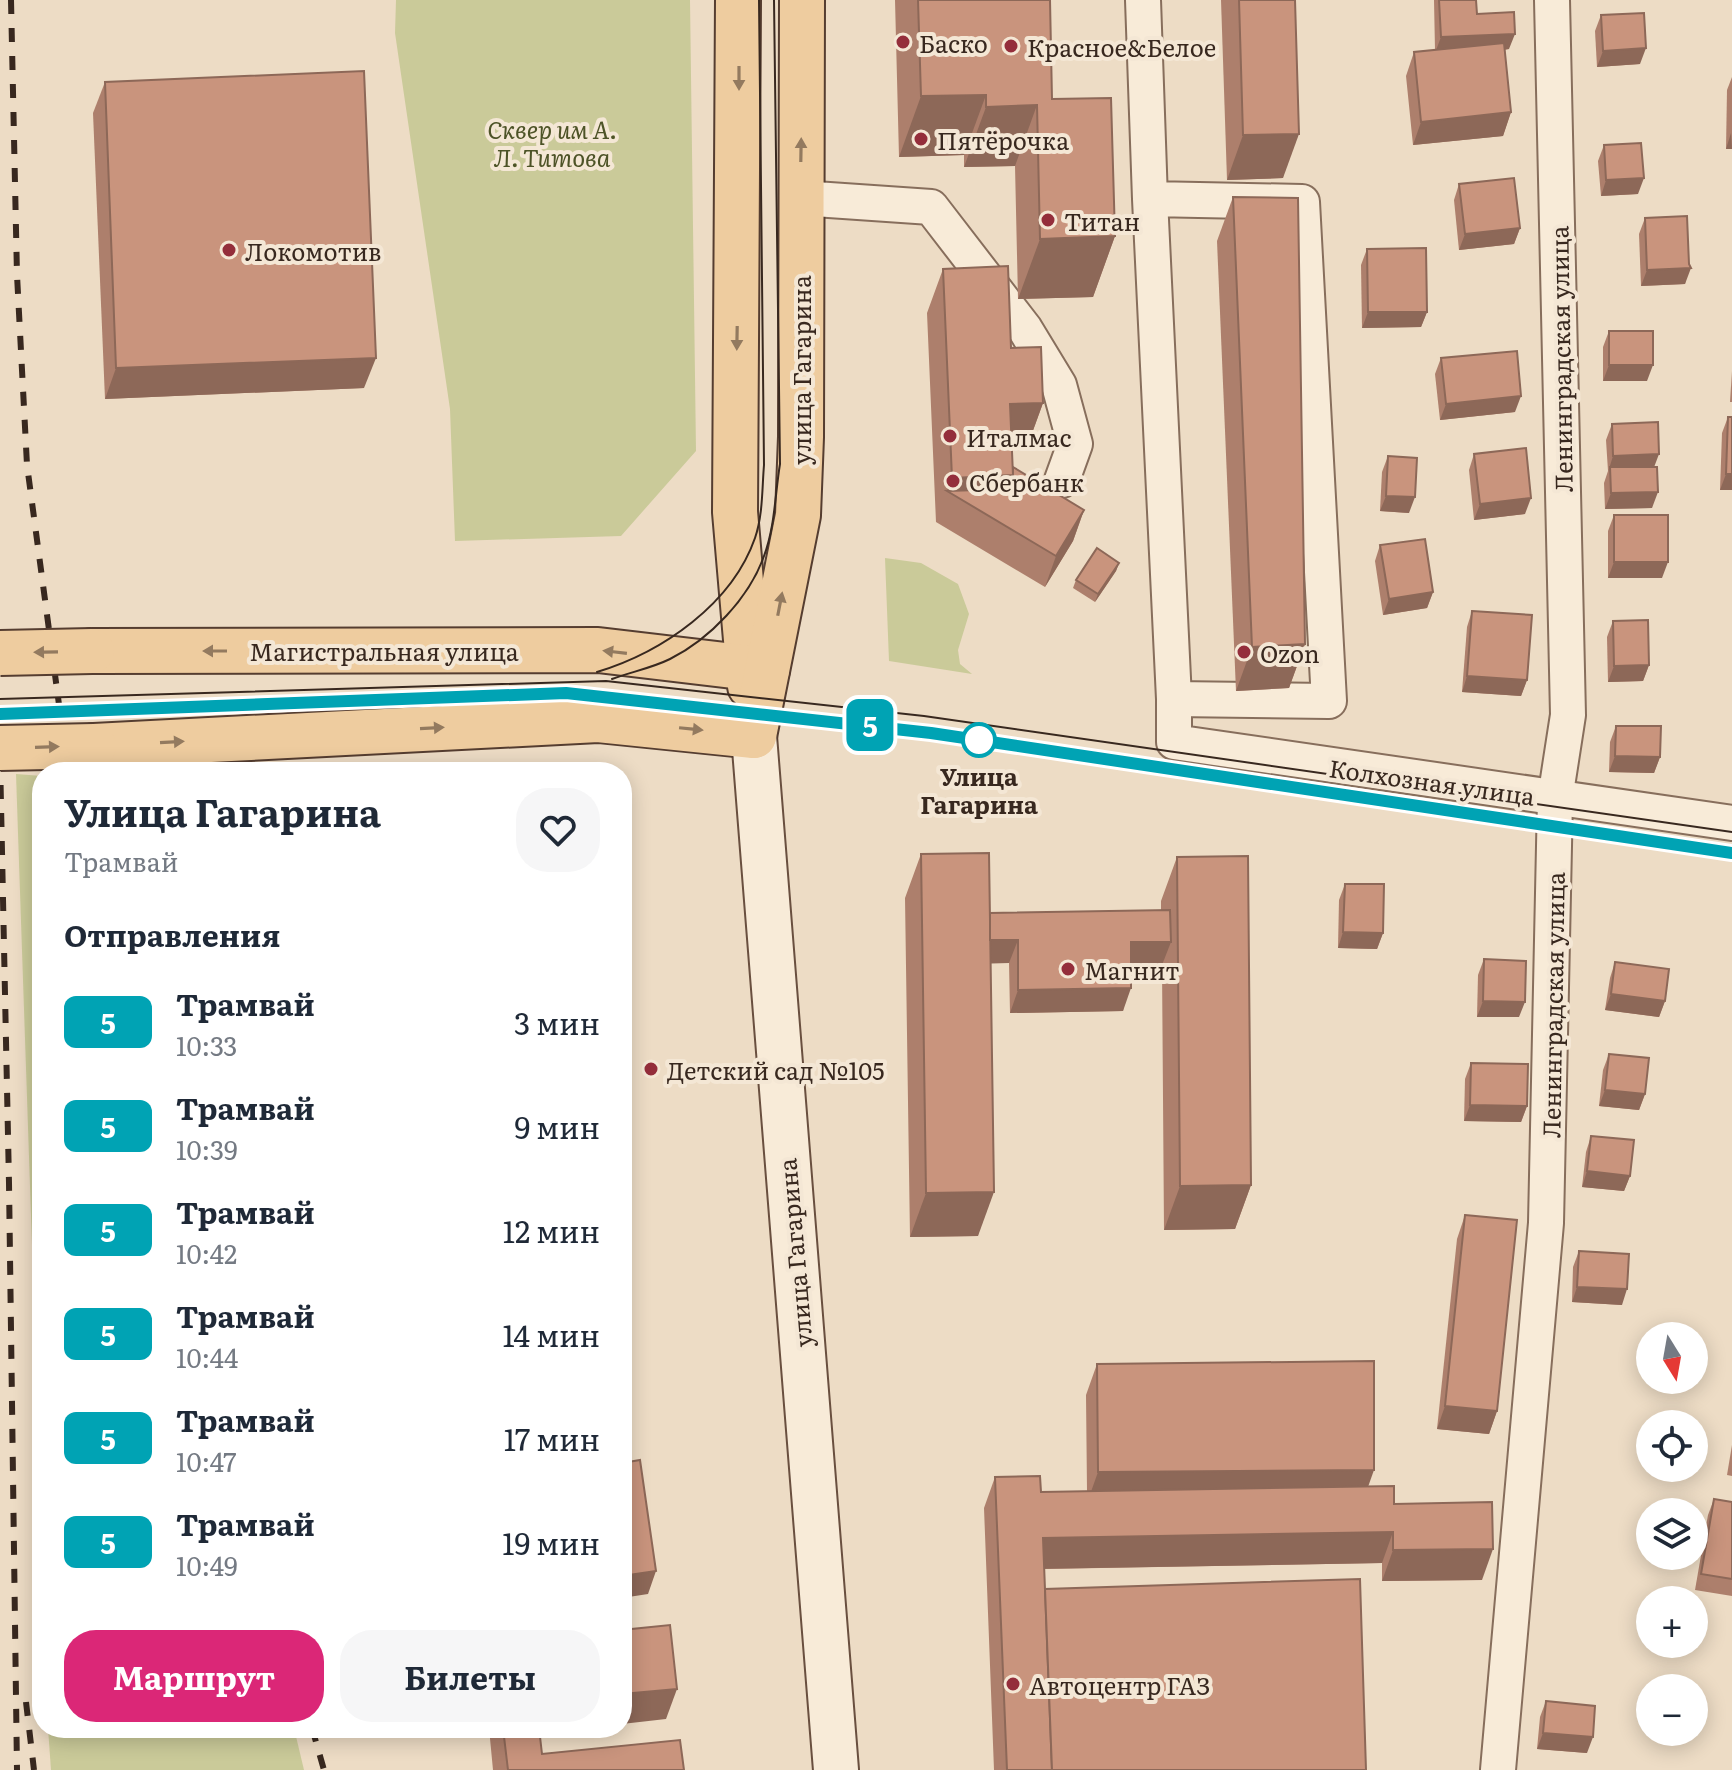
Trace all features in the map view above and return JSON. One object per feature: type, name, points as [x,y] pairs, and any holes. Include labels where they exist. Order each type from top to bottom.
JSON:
[{"type":"main road","name":"улица Гагарина","points":[[738,0],[735,512],[758,669]]},
{"type":"main road","name":"улица Гагарина","points":[[802,0],[798,515],[758,669],[754,736],[836,1770]]},
{"type":"main road","name":"Магистральная улица","points":[[0,653],[598,650],[758,669]]},
{"type":"main road","points":[[0,748],[94,746],[584,720],[754,736]]},
{"type":"street","points":[[1143,0],[1150,199],[1174,699],[1329,701],[1302,202],[1150,199]]},
{"type":"street","name":"Ленинградская улица","points":[[1498,1770],[1546,1223],[1555,799],[1568,715],[1552,0]]},
{"type":"street","points":[[800,198],[931,207],[1025,329],[1059,385],[1075,444],[1062,480]]},
{"type":"street","name":"Колхозная улица","points":[[1174,699],[1174,742],[1732,823]]},
{"type":"green space","name":"Сквер им А. Л. Титова","points":[[396,0],[690,0],[696,451],[621,536],[455,541],[450,409],[395,33]]},
{"type":"green space","points":[[885,558],[921,563],[958,584],[969,614],[958,650],[960,664],[972,674],[889,661]]},
{"type":"green space","points":[[16,774],[32,775],[32,1245]]},
{"type":"green space","points":[[49,1738],[296,1738],[304,1770],[51,1770]]},
{"type":"building","points":[[918,0],[1050,0],[1052,99],[1111,98],[1115,236],[1040,239],[1037,105],[986,107],[986,95],[921,96]]},
{"type":"building","points":[[1239,0],[1295,0],[1299,134],[1243,135]]},
{"type":"building","points":[[1439,0],[1476,0],[1477,14],[1514,12],[1515,34],[1441,37]]},
{"type":"building","points":[[1644,13],[1646,48],[1603,51],[1601,15]]},
{"type":"building","points":[[1504,43],[1511,112],[1421,122],[1414,52]]},
{"type":"building","points":[[364,71],[376,358],[116,368],[105,82]]},
{"type":"building","points":[[1641,143],[1644,178],[1606,180],[1604,145]]},
{"type":"building","points":[[1514,178],[1520,228],[1465,234],[1459,184]]},
{"type":"building","points":[[1233,197],[1298,198],[1305,644],[1252,647]]},
{"type":"building","points":[[1687,216],[1691,268],[1647,270],[1645,218]]},
{"type":"building","points":[[1426,248],[1427,312],[1368,312],[1367,249]]},
{"type":"building","points":[[1008,266],[1011,348],[1041,347],[1043,403],[1010,404],[1013,475],[952,478],[943,269]]},
{"type":"building","points":[[1609,331],[1653,331],[1653,365],[1609,365]]},
{"type":"building","points":[[1517,351],[1521,396],[1446,404],[1441,358]]},
{"type":"building","points":[[1728,417],[1732,417],[1732,474],[1726,474]]},
{"type":"building","points":[[1658,422],[1659,454],[1613,456],[1612,424]]},
{"type":"building","points":[[1526,448],[1531,498],[1480,504],[1474,454]]},
{"type":"building","points":[[1388,456],[1417,458],[1415,497],[1386,496]]},
{"type":"building","points":[[1013,467],[1084,510],[1056,556],[947,491],[1008,489]]},
{"type":"building","points":[[1610,467],[1657,467],[1658,492],[1611,493]]},
{"type":"building","points":[[1614,515],[1668,515],[1668,562],[1614,562]]},
{"type":"building","points":[[1425,539],[1433,592],[1389,599],[1380,545]]},
{"type":"building","points":[[1097,548],[1119,563],[1098,594],[1076,580]]},
{"type":"building","points":[[1472,611],[1532,615],[1527,680],[1467,676]]},
{"type":"building","points":[[1648,620],[1649,665],[1614,666],[1613,621]]},
{"type":"building","points":[[1616,726],[1661,726],[1660,757],[1615,756]]},
{"type":"building","points":[[989,853],[994,1192],[926,1193],[921,854]]},
{"type":"building","points":[[1248,856],[1251,1185],[1180,1186],[1177,857]]},
{"type":"building","points":[[1345,884],[1384,884],[1383,933],[1343,932]]},
{"type":"building","points":[[1170,910],[1171,942],[1131,942],[1131,988],[1018,990],[1018,940],[990,940],[990,913]]},
{"type":"building","points":[[1484,959],[1526,961],[1525,1002],[1483,1001]]},
{"type":"building","points":[[1615,962],[1669,969],[1665,1001],[1611,994]]},
{"type":"building","points":[[1609,1054],[1649,1058],[1645,1094],[1605,1090]]},
{"type":"building","points":[[1471,1063],[1528,1064],[1527,1106],[1470,1105]]},
{"type":"building","points":[[1591,1136],[1634,1140],[1630,1176],[1587,1171]]},
{"type":"building","points":[[1465,1215],[1517,1220],[1497,1411],[1445,1406]]},
{"type":"building","points":[[1579,1251],[1629,1254],[1627,1289],[1577,1287]]},
{"type":"building","points":[[1374,1361],[1374,1470],[1098,1472],[1097,1364]]},
{"type":"building","points":[[640,1460],[656,1571],[632,1575],[632,1461]]},
{"type":"building","points":[[1040,1476],[1041,1492],[1394,1486],[1394,1504],[1492,1502],[1493,1549],[1393,1550],[1393,1532],[1043,1538],[1052,1770],[1007,1770],[995,1477]]},
{"type":"building","points":[[1714,1499],[1732,1502],[1732,1579],[1701,1574],[1702,1570],[1708,1570],[1708,1534]]},
{"type":"building","points":[[1360,1579],[1366,1770],[1052,1770],[1045,1589]]},
{"type":"building","points":[[670,1625],[677,1689],[632,1693],[632,1629]]},
{"type":"building","points":[[1546,1701],[1595,1706],[1593,1737],[1543,1733]]},
{"type":"building","points":[[504,1738],[540,1738],[542,1754],[680,1740],[684,1770],[508,1770]]},
{"type":"tram line","points":[[597,672],[646,652],[692,622],[730,584],[744,562],[758,529],[764,465],[759,0]]},
{"type":"tram line","points":[[612,679],[670,659],[713,629],[749,587],[764,556],[770,534],[780,464],[774,0]]},
{"type":"tram line","points":[[0,699],[606,681],[924,716],[1732,832]]},
{"type":"tram line","points":[[0,715],[566,693],[883,727],[1732,853]]},
{"type":"tram line","name":"5","points":[[0,714],[566,693],[931,733],[1732,853]]},
{"type":"railway","points":[[11,0],[17,275],[27,465],[67,762]]},
{"type":"railway","points":[[0,757],[17,1770]]},
{"type":"railway","points":[[26,1702],[34,1770]]},
{"type":"railway","points":[[315,1738],[324,1770]]},
{"type":"place","name":"Баско","points":[[903,42]]},
{"type":"place","name":"Красное&Белое","points":[[1011,46]]},
{"type":"place","name":"Пятёрочка","points":[[921,139]]},
{"type":"place","name":"Титан","points":[[1048,220]]},
{"type":"place","name":"Локомотив","points":[[229,250]]},
{"type":"place","name":"Италмас","points":[[950,436]]},
{"type":"place","name":"Сбербанк","points":[[953,481]]},
{"type":"place","name":"Ozon","points":[[1244,652]]},
{"type":"place","name":"Улица Гагарина","points":[[979,740]]},
{"type":"place","name":"Магнит","points":[[1068,969]]},
{"type":"place","name":"Детский сад №105","points":[[651,1069]]},
{"type":"place","name":"Автоцентр ГАЗ","points":[[1013,1684]]}]
